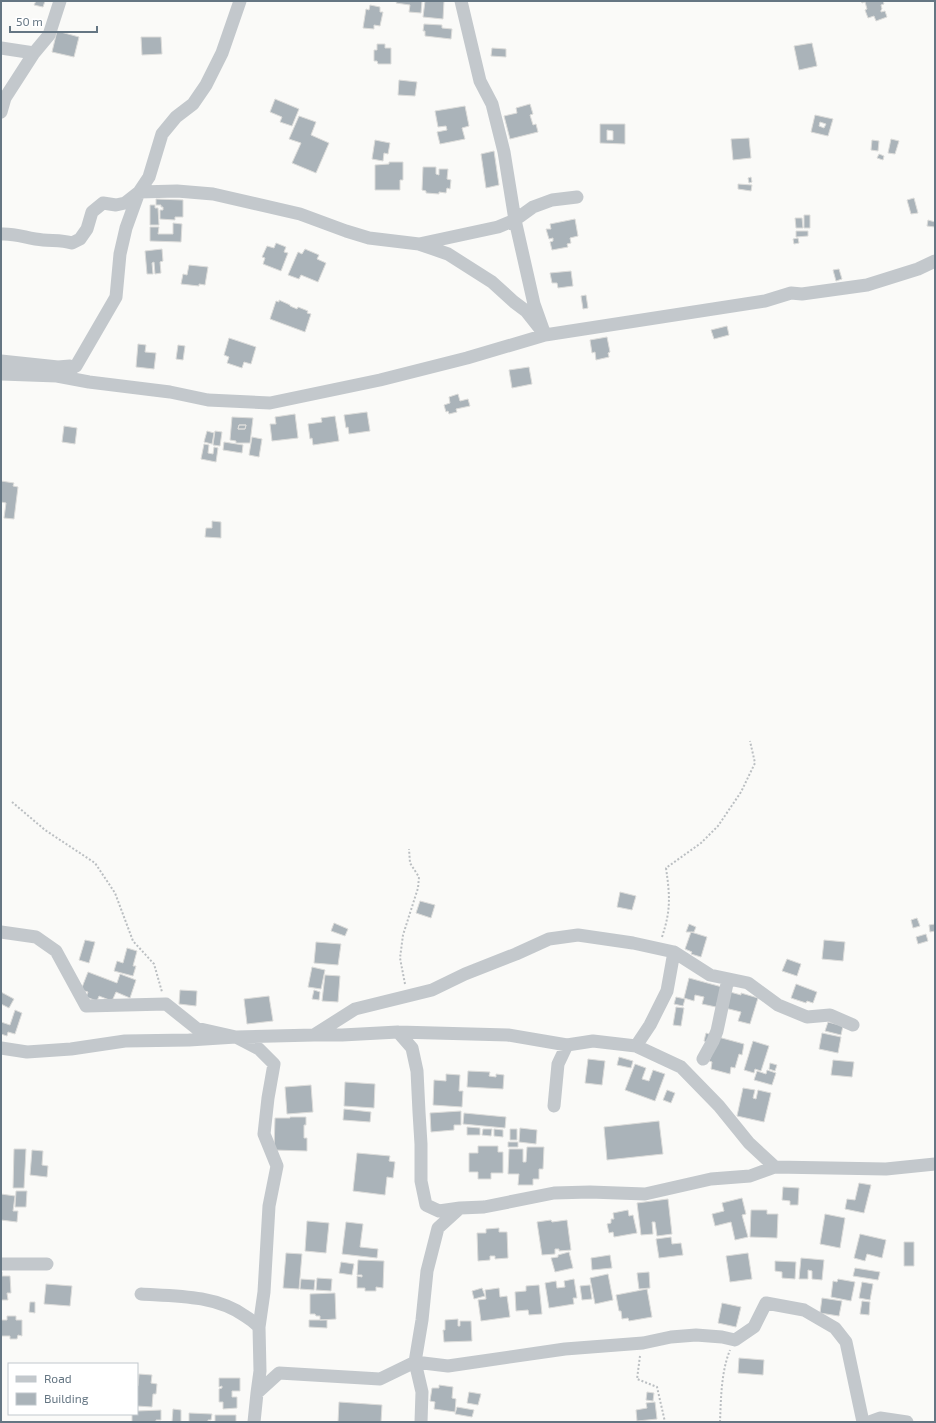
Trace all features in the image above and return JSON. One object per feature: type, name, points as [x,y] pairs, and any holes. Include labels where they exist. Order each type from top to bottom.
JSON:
[{"type":"street","points":[[1,112],[5,98],[34,53],[49,35],[60,1]]},
{"type":"street","points":[[57,376],[76,366],[116,297],[120,254],[126,228],[139,192],[149,177],[162,134],[176,117],[193,104],[206,86],[222,53],[240,1]]},
{"type":"street","points":[[461,1],[480,81],[492,104],[504,152],[515,220],[534,304],[545,335]]},
{"type":"street","points":[[1,48],[34,53]]},
{"type":"street","points":[[1,234],[10,233],[42,240],[62,240],[72,243],[80,239],[87,229],[92,212],[103,203],[116,205],[125,203],[139,192],[177,191],[213,194],[300,214],[346,232],[368,238],[419,244],[448,254],[492,282],[526,311],[545,335]]},
{"type":"street","points":[[419,244],[498,227],[515,220],[533,207],[552,200],[577,197]]},
{"type":"street","points":[[1,374],[57,376],[89,382],[170,392],[208,400],[270,403],[388,378],[467,358],[545,335],[765,301],[791,294],[802,294],[867,285],[918,269],[935,261]]},
{"type":"street","points":[[1,361],[58,367],[76,366]]},
{"type":"street","points":[[1,932],[36,937],[56,950],[86,1006],[166,1004],[196,1028],[236,1037],[258,1049],[274,1064],[264,1134],[277,1166],[269,1206],[264,1292],[260,1327],[260,1371],[254,1422]]},
{"type":"street","points":[[314,1035],[355,1009],[432,990],[465,974],[549,939],[578,935],[633,943],[674,952],[710,975],[748,983],[778,1005],[807,1017],[830,1015],[853,1025]]},
{"type":"street","points":[[636,1046],[650,1025],[667,991],[674,952]]},
{"type":"street","points":[[703,1059],[713,1042],[717,1031],[728,979]]},
{"type":"street","points":[[1,1048],[27,1052],[71,1049],[125,1041],[398,1032],[508,1035],[567,1045],[593,1040],[636,1046],[681,1067],[719,1106],[749,1144],[775,1167]]},
{"type":"street","points":[[398,1032],[412,1048],[418,1071],[421,1181],[426,1205],[439,1211],[484,1207],[554,1193],[590,1192],[645,1194],[711,1179],[750,1176],[775,1167],[886,1169],[935,1164]]},
{"type":"street","points":[[554,1106],[558,1064],[567,1045]]},
{"type":"street","points":[[420,1422],[422,1392],[415,1362],[422,1320],[427,1271],[438,1228],[460,1208]]},
{"type":"street","points":[[1,1264],[47,1264]]},
{"type":"street","points":[[141,1294],[193,1298],[219,1303],[244,1315],[260,1327]]},
{"type":"street","points":[[257,1393],[280,1373],[380,1379],[415,1362],[448,1366],[565,1349],[643,1343],[671,1337],[696,1335],[722,1337],[735,1340],[754,1328],[766,1303],[804,1310],[835,1328],[846,1342],[863,1422]]},
{"type":"street","points":[[869,1422],[880,1418],[907,1422]]},
{"type":"path","points":[[658,948],[668,919],[670,894],[666,868],[701,843],[718,826],[737,798],[755,763],[750,741]]},
{"type":"path","points":[[12,802],[45,830],[95,863],[115,893],[133,941],[154,964],[166,1004]]},
{"type":"path","points":[[403,997],[405,983],[400,958],[403,935],[418,888],[419,877],[410,863],[409,850]]},
{"type":"path","points":[[720,1422],[722,1388],[728,1356],[735,1340]]},
{"type":"path","points":[[643,1343],[637,1379],[657,1387],[665,1422]]},
{"type":"building","points":[[36,1],[45,1],[43,7],[34,5]]},
{"type":"building","points":[[397,1],[422,1],[421,13],[409,12],[410,5],[396,3]]},
{"type":"building","points":[[425,1],[444,1],[443,19],[423,17]]},
{"type":"building","points":[[861,1],[883,1],[884,4],[881,5],[881,12],[885,11],[887,17],[876,21],[874,16],[868,18],[865,10],[867,9],[865,2],[862,3]]},
{"type":"building","points":[[370,5],[380,7],[380,12],[383,12],[380,26],[374,25],[374,29],[363,28],[366,9],[369,10]]},
{"type":"building","points":[[424,24],[442,25],[442,28],[452,29],[451,39],[425,36],[425,31],[423,31]]},
{"type":"building","points":[[57,31],[79,37],[74,57],[52,52]]},
{"type":"building","points":[[141,37],[161,37],[162,54],[142,55]]},
{"type":"building","points":[[812,43],[817,66],[799,70],[794,46]]},
{"type":"building","points":[[377,44],[385,44],[385,48],[391,48],[391,64],[378,64],[377,61],[374,61],[374,50],[377,50]]},
{"type":"building","points":[[492,48],[506,49],[506,57],[491,56]]},
{"type":"building","points":[[399,80],[417,82],[415,96],[398,95]]},
{"type":"building","points":[[275,99],[299,109],[292,126],[280,122],[282,117],[270,112]]},
{"type":"building","points":[[530,104],[533,114],[530,115],[533,125],[536,124],[538,132],[510,139],[504,116],[517,113],[516,108]]},
{"type":"building","points":[[465,106],[469,126],[462,128],[465,139],[440,144],[437,132],[447,130],[446,126],[438,127],[435,111]]},
{"type":"building","points":[[815,115],[833,119],[828,136],[811,132]],"holes":[[[820,122],[826,124],[824,128],[819,126]]]},
{"type":"building","points":[[299,116],[316,122],[311,135],[329,143],[316,173],[292,163],[301,143],[289,139]]},
{"type":"building","points":[[600,124],[625,124],[625,144],[600,143]],"holes":[[[607,130],[613,131],[613,140],[607,140]]]},
{"type":"building","points":[[749,138],[751,158],[733,160],[731,139]]},
{"type":"building","points":[[891,139],[899,141],[895,154],[888,153]]},
{"type":"building","points":[[375,140],[390,143],[388,154],[384,153],[383,161],[372,159]]},
{"type":"building","points":[[872,140],[879,141],[878,151],[871,150]]},
{"type":"building","points":[[494,151],[499,185],[486,188],[481,154]]},
{"type":"building","points":[[879,154],[884,156],[883,160],[877,158]]},
{"type":"building","points":[[389,162],[403,162],[403,180],[400,180],[400,190],[375,190],[375,165],[389,164]]},
{"type":"building","points":[[423,167],[436,167],[436,174],[439,175],[439,169],[448,169],[447,179],[451,180],[450,189],[447,188],[446,193],[439,192],[439,194],[426,193],[426,191],[422,190]]},
{"type":"building","points":[[751,177],[752,182],[749,183],[748,178]]},
{"type":"building","points":[[738,184],[752,185],[751,191],[738,189]]},
{"type":"building","points":[[914,198],[918,213],[911,214],[907,200]]},
{"type":"building","points":[[156,199],[183,200],[183,217],[175,217],[175,220],[160,219],[160,210],[163,210],[163,207],[161,207],[161,205],[156,205]]},
{"type":"building","points":[[150,205],[155,205],[155,208],[158,208],[159,225],[150,225]]},
{"type":"building","points":[[804,215],[810,215],[810,228],[804,228]]},
{"type":"building","points":[[795,218],[802,218],[803,228],[796,228]]},
{"type":"building","points":[[575,219],[578,236],[570,238],[571,243],[567,244],[568,247],[552,250],[550,242],[553,241],[553,238],[549,239],[546,229],[551,229],[550,224]]},
{"type":"building","points":[[928,220],[935,222],[935,227],[927,226]]},
{"type":"building","points":[[173,223],[182,224],[181,242],[150,241],[150,227],[159,227],[158,234],[173,234]]},
{"type":"building","points":[[796,231],[808,231],[808,236],[796,237]]},
{"type":"building","points":[[798,238],[799,243],[794,244],[793,239]]},
{"type":"building","points":[[276,243],[286,247],[284,252],[288,253],[281,271],[263,264],[265,258],[262,257],[267,246],[274,248]]},
{"type":"building","points":[[162,249],[163,261],[160,262],[161,273],[155,274],[154,262],[152,263],[153,274],[147,274],[145,251]]},
{"type":"building","points":[[305,249],[319,255],[317,259],[326,263],[318,282],[301,275],[299,279],[288,275],[298,252],[302,254]]},
{"type":"building","points":[[189,265],[208,267],[205,285],[199,284],[199,286],[181,284],[183,274],[187,275]]},
{"type":"building","points":[[839,269],[842,279],[836,281],[833,270]]},
{"type":"building","points":[[571,271],[573,286],[558,288],[557,283],[552,283],[550,273]]},
{"type":"building","points":[[586,295],[588,308],[583,309],[581,296]]},
{"type":"building","points":[[279,300],[297,309],[298,307],[308,311],[307,313],[311,314],[305,332],[270,319],[276,301],[279,302]]},
{"type":"building","points":[[727,326],[729,335],[714,339],[711,330]]},
{"type":"building","points":[[607,337],[610,352],[608,353],[609,357],[596,360],[595,352],[592,353],[590,340]]},
{"type":"building","points":[[229,338],[256,347],[251,364],[244,362],[242,368],[227,363],[229,357],[224,355]]},
{"type":"building","points":[[138,344],[146,345],[145,352],[156,353],[154,369],[136,367]]},
{"type":"building","points":[[178,345],[185,346],[183,360],[176,359]]},
{"type":"building","points":[[529,367],[532,384],[512,388],[509,370]]},
{"type":"building","points":[[458,394],[460,401],[468,399],[470,406],[456,409],[457,412],[449,414],[448,411],[446,412],[444,405],[450,403],[449,397]]},
{"type":"building","points":[[367,412],[370,431],[349,434],[348,427],[346,428],[344,415]]},
{"type":"building","points":[[295,414],[298,438],[272,441],[270,424],[276,424],[275,417]]},
{"type":"building","points":[[335,416],[339,441],[313,445],[312,438],[310,439],[308,424],[322,422],[321,418]]},
{"type":"building","points":[[232,417],[253,418],[250,443],[236,443],[236,441],[230,440]],"holes":[[[239,425],[246,425],[245,429],[238,429]]]},
{"type":"building","points":[[239,425],[246,425],[245,429],[238,429]]},
{"type":"building","points":[[64,426],[77,428],[75,444],[62,442]]},
{"type":"building","points":[[207,431],[214,433],[212,444],[204,442]]},
{"type":"building","points":[[215,431],[222,432],[220,446],[213,445]]},
{"type":"building","points":[[252,437],[262,439],[259,457],[249,455]]},
{"type":"building","points":[[224,442],[243,445],[242,453],[223,450]]},
{"type":"building","points":[[204,444],[209,445],[208,453],[213,454],[214,447],[218,448],[216,462],[201,459]]},
{"type":"building","points":[[1,481],[14,483],[13,486],[18,487],[14,519],[4,518],[6,503],[1,502]]},
{"type":"building","points":[[212,521],[221,522],[221,538],[205,537],[206,528],[212,528]]},
{"type":"building","points":[[620,892],[636,896],[632,910],[617,907]]},
{"type":"building","points":[[420,901],[435,905],[431,918],[416,913]]},
{"type":"building","points":[[917,918],[920,926],[913,928],[911,920]]},
{"type":"building","points":[[334,923],[348,929],[345,936],[331,931]]},
{"type":"building","points":[[689,924],[696,927],[694,932],[686,932]]},
{"type":"building","points":[[935,924],[935,931],[930,932],[929,925]]},
{"type":"building","points":[[691,932],[707,937],[701,957],[691,954],[692,952],[685,949]]},
{"type":"building","points":[[926,934],[928,941],[918,944],[916,937]]},
{"type":"building","points":[[85,940],[95,942],[89,963],[79,960]]},
{"type":"building","points":[[824,940],[845,942],[843,961],[822,959]]},
{"type":"building","points":[[316,942],[341,944],[338,965],[314,963]]},
{"type":"building","points":[[127,948],[137,951],[133,966],[136,966],[133,976],[114,971],[117,961],[123,963]]},
{"type":"building","points":[[787,959],[801,964],[797,976],[782,971]]},
{"type":"building","points":[[312,967],[325,970],[321,989],[308,987]]},
{"type":"building","points":[[88,972],[117,983],[120,974],[136,980],[130,998],[116,992],[112,1001],[99,996],[97,1001],[86,997],[88,992],[81,990]]},
{"type":"building","points":[[325,975],[340,976],[338,1002],[322,1001]]},
{"type":"building","points":[[689,978],[722,987],[716,1007],[702,1004],[704,997],[695,995],[694,1001],[684,998]]},
{"type":"building","points":[[796,984],[817,992],[813,1003],[807,1001],[806,1003],[791,998]]},
{"type":"building","points":[[180,990],[197,991],[196,1006],[179,1004]]},
{"type":"building","points":[[314,990],[320,992],[319,1000],[312,999]]},
{"type":"building","points":[[1,992],[14,999],[9,1008],[1,1004]]},
{"type":"building","points":[[730,992],[741,995],[741,993],[758,998],[750,1024],[738,1021],[741,1012],[725,1008]]},
{"type":"building","points":[[269,996],[273,1021],[247,1024],[244,999]]},
{"type":"building","points":[[676,997],[685,999],[683,1006],[674,1004]]},
{"type":"building","points":[[676,1007],[684,1008],[681,1026],[673,1025]]},
{"type":"building","points":[[15,1010],[22,1013],[15,1034],[8,1032],[7,1036],[1,1034],[1,1022],[10,1025]]},
{"type":"building","points":[[828,1022],[843,1026],[841,1035],[825,1031]]},
{"type":"building","points":[[706,1033],[712,1035],[710,1043],[704,1041]]},
{"type":"building","points":[[822,1033],[841,1037],[838,1053],[819,1049]]},
{"type":"building","points":[[718,1037],[744,1044],[742,1055],[739,1054],[735,1068],[731,1067],[730,1074],[711,1069],[712,1062],[709,1061]]},
{"type":"building","points":[[753,1041],[769,1046],[761,1071],[755,1069],[754,1073],[744,1070]]},
{"type":"building","points":[[619,1057],[633,1061],[631,1068],[617,1065]]},
{"type":"building","points":[[588,1059],[605,1061],[602,1085],[585,1083]]},
{"type":"building","points":[[833,1060],[854,1062],[852,1077],[831,1075]]},
{"type":"building","points":[[770,1063],[777,1065],[775,1071],[769,1069]]},
{"type":"building","points":[[635,1064],[646,1068],[642,1079],[649,1081],[653,1070],[665,1074],[655,1101],[625,1090]]},
{"type":"building","points":[[767,1070],[776,1073],[772,1085],[754,1080],[757,1071],[766,1074]]},
{"type":"building","points":[[468,1071],[490,1072],[489,1076],[496,1077],[496,1074],[504,1075],[503,1089],[467,1087]]},
{"type":"building","points":[[446,1074],[460,1075],[459,1091],[463,1091],[462,1107],[433,1105],[434,1080],[446,1081]]},
{"type":"building","points":[[345,1082],[375,1084],[374,1108],[344,1106]]},
{"type":"building","points":[[311,1085],[313,1112],[287,1114],[285,1087]]},
{"type":"building","points":[[743,1088],[755,1090],[753,1098],[756,1099],[758,1090],[771,1093],[764,1122],[737,1116]]},
{"type":"building","points":[[667,1090],[675,1093],[671,1103],[663,1100]]},
{"type":"building","points":[[344,1109],[371,1112],[370,1122],[343,1120]]},
{"type":"building","points":[[461,1111],[461,1125],[454,1125],[454,1130],[431,1132],[430,1113]]},
{"type":"building","points":[[464,1113],[506,1117],[505,1128],[463,1124]]},
{"type":"building","points":[[306,1117],[306,1125],[304,1125],[304,1138],[307,1138],[307,1151],[274,1150],[275,1118]]},
{"type":"building","points":[[659,1121],[663,1154],[607,1160],[604,1127]]},
{"type":"building","points":[[467,1127],[480,1128],[480,1135],[467,1135]]},
{"type":"building","points":[[520,1128],[537,1130],[536,1144],[519,1142]]},
{"type":"building","points":[[483,1129],[492,1129],[491,1136],[482,1135]]},
{"type":"building","points":[[494,1129],[503,1130],[503,1137],[494,1136]]},
{"type":"building","points":[[510,1129],[517,1129],[517,1140],[510,1140]]},
{"type":"building","points":[[508,1142],[518,1142],[518,1147],[508,1147]]},
{"type":"building","points":[[478,1146],[498,1146],[498,1152],[503,1152],[503,1173],[491,1173],[491,1179],[478,1179],[478,1172],[469,1172],[469,1153],[478,1153]]},
{"type":"building","points":[[527,1147],[544,1147],[543,1169],[539,1169],[539,1179],[533,1179],[533,1185],[518,1185],[519,1174],[508,1174],[509,1149],[523,1149],[523,1162],[526,1162]]},
{"type":"building","points":[[14,1149],[26,1149],[24,1188],[13,1188]]},
{"type":"building","points":[[32,1150],[43,1151],[42,1165],[48,1166],[47,1177],[30,1175]]},
{"type":"building","points":[[357,1153],[390,1156],[389,1161],[395,1162],[393,1178],[387,1177],[385,1195],[353,1191]]},
{"type":"building","points":[[859,1183],[871,1185],[864,1213],[845,1209],[847,1199],[855,1200]]},
{"type":"building","points":[[783,1187],[799,1188],[798,1205],[790,1205],[790,1201],[782,1200]]},
{"type":"building","points":[[16,1191],[27,1191],[26,1207],[15,1207]]},
{"type":"building","points":[[1,1194],[15,1196],[13,1211],[18,1211],[17,1222],[1,1220]]},
{"type":"building","points":[[742,1198],[746,1214],[742,1215],[748,1237],[735,1240],[731,1222],[715,1226],[712,1214],[724,1211],[722,1203]]},
{"type":"building","points":[[668,1199],[672,1234],[657,1236],[655,1222],[652,1222],[653,1234],[641,1235],[637,1203]]},
{"type":"building","points":[[628,1210],[629,1216],[633,1215],[637,1233],[614,1237],[613,1232],[609,1233],[607,1224],[611,1223],[611,1219],[614,1219],[613,1213]]},
{"type":"building","points":[[751,1210],[767,1210],[767,1214],[778,1214],[777,1238],[750,1237]]},
{"type":"building","points":[[825,1214],[845,1218],[840,1248],[820,1244]]},
{"type":"building","points":[[551,1220],[552,1222],[567,1220],[571,1250],[559,1251],[559,1249],[555,1249],[555,1254],[542,1255],[537,1222]]},
{"type":"building","points":[[307,1221],[329,1223],[326,1253],[305,1251]]},
{"type":"building","points":[[346,1222],[363,1224],[360,1247],[378,1249],[377,1258],[342,1254]]},
{"type":"building","points":[[499,1228],[499,1232],[507,1232],[508,1258],[495,1259],[495,1256],[490,1256],[490,1260],[478,1261],[477,1233],[486,1233],[486,1229]]},
{"type":"building","points":[[860,1234],[886,1240],[882,1258],[867,1254],[865,1261],[854,1258]]},
{"type":"building","points":[[671,1237],[672,1244],[681,1243],[683,1255],[659,1258],[656,1239]]},
{"type":"building","points":[[904,1242],[914,1242],[914,1266],[904,1266]]},
{"type":"building","points":[[569,1252],[573,1268],[555,1272],[551,1258],[558,1257],[558,1255]]},
{"type":"building","points":[[286,1253],[302,1254],[299,1289],[283,1288]]},
{"type":"building","points":[[748,1253],[752,1279],[730,1282],[726,1256]]},
{"type":"building","points":[[610,1255],[612,1268],[592,1270],[591,1258]]},
{"type":"building","points":[[801,1258],[824,1260],[822,1280],[812,1279],[812,1271],[808,1270],[808,1279],[799,1279]]},
{"type":"building","points":[[358,1260],[384,1261],[383,1288],[376,1287],[376,1291],[365,1291],[365,1288],[357,1288],[357,1276],[362,1277],[362,1275],[357,1275]]},
{"type":"building","points":[[775,1261],[796,1262],[795,1279],[782,1278],[782,1272],[775,1271]]},
{"type":"building","points":[[341,1262],[354,1264],[352,1275],[339,1273]]},
{"type":"building","points":[[855,1268],[880,1272],[878,1280],[853,1276]]},
{"type":"building","points":[[1,1272],[2,1276],[10,1276],[11,1293],[7,1293],[8,1300],[1,1300]]},
{"type":"building","points":[[649,1272],[650,1288],[639,1289],[637,1273]]},
{"type":"building","points":[[608,1274],[613,1300],[595,1304],[590,1278]]},
{"type":"building","points":[[317,1278],[332,1279],[331,1291],[316,1290]]},
{"type":"building","points":[[301,1279],[315,1280],[314,1290],[300,1289]]},
{"type":"building","points":[[574,1279],[577,1298],[573,1298],[574,1304],[549,1308],[545,1283],[556,1281],[557,1288],[565,1287],[564,1281]]},
{"type":"building","points":[[838,1279],[855,1282],[851,1301],[831,1297],[833,1281],[837,1282]]},
{"type":"building","points":[[862,1282],[873,1284],[870,1300],[859,1298]]},
{"type":"building","points":[[46,1284],[72,1286],[70,1306],[44,1304]]},
{"type":"building","points":[[539,1285],[542,1314],[529,1315],[528,1310],[516,1311],[515,1292],[526,1291],[526,1286]]},
{"type":"building","points":[[590,1285],[592,1299],[582,1300],[580,1286]]},
{"type":"building","points":[[482,1288],[485,1296],[474,1299],[472,1291]]},
{"type":"building","points":[[499,1288],[500,1297],[507,1296],[510,1317],[481,1321],[478,1300],[486,1299],[485,1290]]},
{"type":"building","points":[[647,1289],[652,1317],[629,1321],[628,1318],[622,1319],[616,1295]]},
{"type":"building","points":[[335,1293],[336,1319],[320,1320],[320,1316],[310,1314],[310,1294]]},
{"type":"building","points":[[822,1298],[842,1301],[839,1316],[820,1313]]},
{"type":"building","points":[[862,1301],[870,1302],[869,1315],[860,1314]]},
{"type":"building","points":[[30,1302],[35,1302],[35,1313],[29,1312]]},
{"type":"building","points":[[722,1303],[741,1307],[736,1327],[718,1323]]},
{"type":"building","points":[[7,1316],[16,1316],[16,1320],[22,1320],[22,1336],[18,1335],[17,1339],[10,1339],[10,1336],[1,1336],[1,1320],[7,1320]]},
{"type":"building","points":[[458,1319],[458,1326],[460,1326],[460,1321],[471,1321],[472,1341],[444,1342],[443,1330],[445,1330],[445,1320]]},
{"type":"building","points":[[309,1320],[327,1320],[327,1328],[309,1327]]},
{"type":"building","points":[[739,1358],[764,1360],[763,1375],[738,1373]]},
{"type":"building","points":[[139,1374],[152,1375],[151,1383],[157,1384],[156,1394],[153,1394],[152,1407],[138,1406]]},
{"type":"building","points":[[219,1378],[240,1378],[240,1391],[232,1391],[232,1397],[237,1397],[237,1408],[223,1409],[223,1402],[219,1402],[219,1389],[222,1388],[222,1386],[219,1387]]},
{"type":"building","points":[[439,1385],[453,1387],[452,1398],[456,1399],[455,1412],[434,1409],[435,1402],[430,1401],[432,1388],[439,1388]]},
{"type":"building","points":[[469,1392],[481,1394],[478,1405],[467,1403]]},
{"type":"building","points":[[647,1392],[654,1393],[653,1401],[646,1400]]},
{"type":"building","points":[[339,1402],[382,1405],[381,1422],[338,1422]]},
{"type":"building","points":[[655,1402],[657,1419],[637,1421],[636,1410],[647,1408],[646,1403]]},
{"type":"building","points":[[457,1407],[474,1410],[472,1417],[455,1414]]},
{"type":"building","points":[[173,1409],[181,1410],[181,1422],[172,1422]]},
{"type":"building","points":[[161,1410],[161,1420],[156,1420],[156,1422],[132,1422],[132,1415],[138,1415],[138,1411]]},
{"type":"building","points":[[189,1413],[212,1414],[211,1420],[208,1420],[208,1422],[189,1422]]},
{"type":"building","points":[[215,1415],[236,1415],[236,1422],[215,1422]]}]
